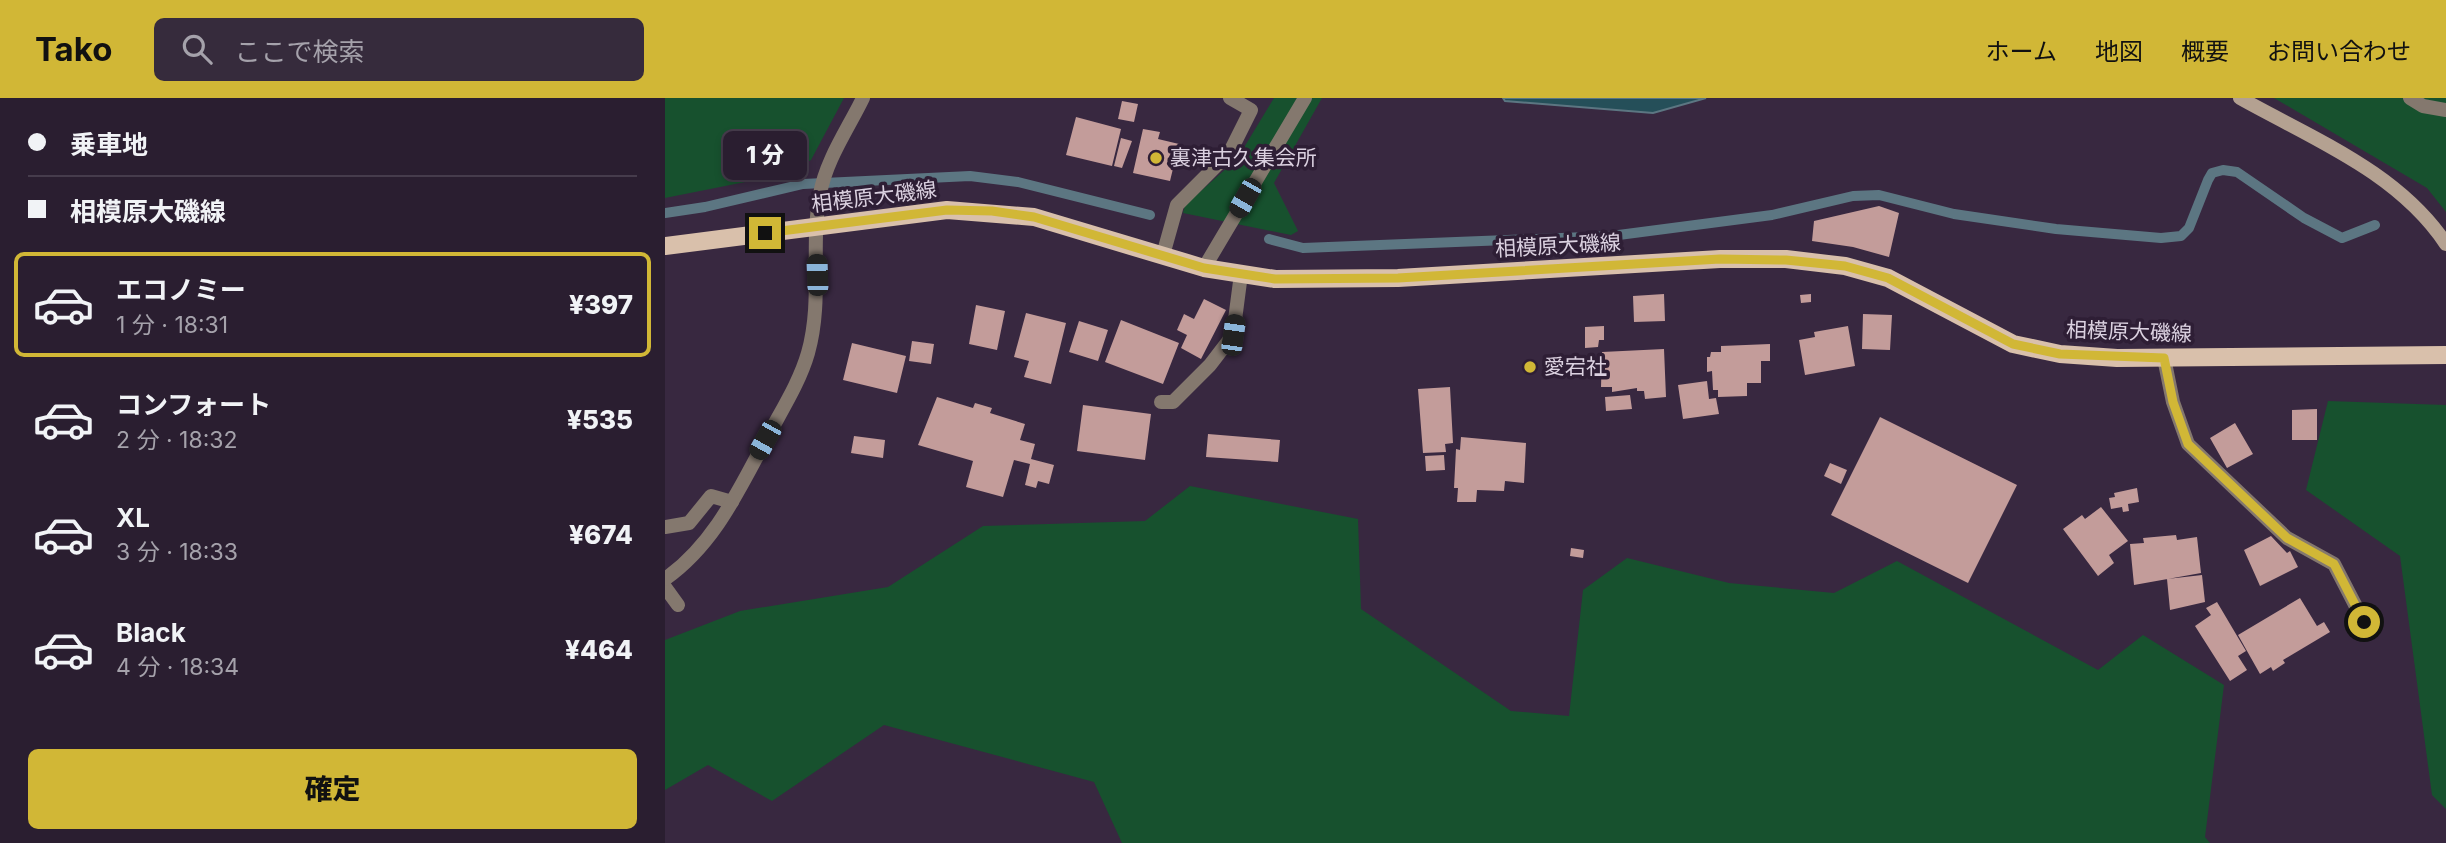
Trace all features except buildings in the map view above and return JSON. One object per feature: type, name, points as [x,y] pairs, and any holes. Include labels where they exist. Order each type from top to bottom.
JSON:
[{"type":"main road","name":"相模原大磯線","points":[[665,246],[947,210],[992,211],[1034,217],[1204,268],[1275,279],[1398,278],[1720,259],[1786,260],[1845,266],[1888,278],[2013,344],[2071,355],[2164,358],[2446,355]]},
{"type":"street","points":[[665,579],[687,563],[718,526],[788,398],[808,354],[818,300],[815,227],[819,196],[824,175],[863,98]]},
{"type":"street","points":[[1163,255],[1177,205],[1230,152],[1256,104],[1230,98]]},
{"type":"street","points":[[1204,268],[1305,98]]},
{"type":"street","points":[[2240,98],[2381,177],[2407,196],[2431,222],[2446,244]]},
{"type":"street","points":[[2410,98],[2423,106],[2446,110]]},
{"type":"street","points":[[1161,402],[1173,402],[1210,365],[1233,335],[1241,274]]},
{"type":"street","points":[[2164,358],[2173,402],[2188,444],[2287,538],[2334,564],[2364,622]]},
{"type":"street","points":[[665,527],[689,523],[711,496],[731,502]]},
{"type":"street","points":[[665,587],[678,605]]},
{"type":"green space","points":[[665,98],[844,98],[811,160],[790,173],[665,198]]},
{"type":"green space","points":[[1274,98],[1322,98],[1274,183],[1298,231],[1291,235],[1183,213],[1185,205],[1237,159]]},
{"type":"green space","points":[[2274,98],[2446,98],[2446,212],[2427,188]]},
{"type":"green space","points":[[2328,401],[2446,405],[2446,809],[2432,795],[2400,556],[2306,490]]},
{"type":"green space","points":[[1190,486],[1358,519],[1361,609],[1511,711],[1569,716],[1583,590],[1627,558],[1729,583],[1834,593],[1897,561],[2098,670],[2143,635],[2224,685],[2205,837],[2210,843],[1122,843],[1094,782],[884,725],[772,801],[708,765],[665,790],[665,640],[740,611],[888,587],[983,526],[1145,521]]},
{"type":"shaded area","points":[[1503,98],[1706,98],[1653,113],[1505,101]]},
{"type":"waterway","points":[[1269,239],[1303,248],[1611,236],[1772,215],[1853,196],[1879,195],[1954,214],[2056,229],[2161,238],[2181,236],[2189,228],[2212,173],[2223,170],[2237,172],[2304,218],[2342,238],[2375,225]]},
{"type":"waterway","points":[[665,213],[705,207],[803,184],[970,176],[1018,182],[1150,215]]},
{"type":"place","name":"裏津古久集会所","points":[[1156,158]]},
{"type":"place","name":"愛宕社","points":[[1530,367]]},
{"type":"route","points":[[765,233],[947,210],[992,211],[1034,217],[1204,268],[1275,279],[1398,278],[1720,259],[1786,260],[1845,266],[1888,278],[2013,344],[2060,354],[2164,358],[2173,402],[2188,444],[2287,538],[2334,564],[2364,622]]}]
